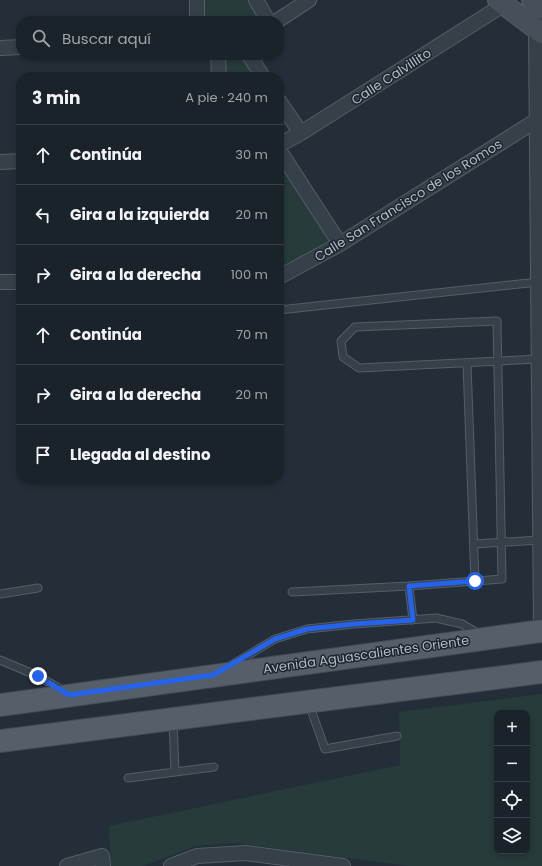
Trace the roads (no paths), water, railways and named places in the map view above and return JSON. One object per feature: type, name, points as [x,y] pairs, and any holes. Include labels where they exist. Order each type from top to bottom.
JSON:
[{"type":"main road","points":[[532,0],[542,8]]},
{"type":"main road","points":[[500,2],[540,25]]},
{"type":"main road","name":"Avenida Aguascalientes Oriente","points":[[0,705],[542,631]]},
{"type":"main road","points":[[0,741],[542,672]]},
{"type":"street","points":[[197,0],[197,16]]},
{"type":"street","points":[[256,0],[265,16]]},
{"type":"street","points":[[284,16],[309,0]]},
{"type":"street","name":"Calle Calvillito","points":[[284,142],[301,134],[500,2]]},
{"type":"street","points":[[540,25],[537,120],[542,631]]},
{"type":"street","points":[[0,48],[16,47]]},
{"type":"street","points":[[218,60],[219,72]]},
{"type":"street","points":[[252,60],[260,72]]},
{"type":"street","points":[[284,108],[301,134]]},
{"type":"street","name":"Calle San Francisco de los Romos","points":[[284,274],[340,244],[537,120]]},
{"type":"street","points":[[284,158],[340,244]]},
{"type":"street","points":[[0,162],[16,161]]},
{"type":"street","points":[[0,282],[16,282]]},
{"type":"street","points":[[171,866],[197,856],[246,853],[343,866]]},
{"type":"street","points":[[67,866],[102,861]]},
{"type":"lane","points":[[284,309],[538,282]]},
{"type":"lane","points":[[292,592],[409,586],[502,579],[498,362],[498,320],[355,328],[341,341],[342,357],[359,368],[467,364],[498,362],[539,359]]},
{"type":"lane","points":[[467,364],[475,581]]},
{"type":"lane","points":[[474,544],[540,540]]},
{"type":"lane","points":[[409,586],[413,620]]},
{"type":"lane","points":[[0,594],[38,588]]},
{"type":"lane","points":[[213,675],[275,639],[307,629],[436,618],[462,624],[486,638]]},
{"type":"lane","points":[[0,660],[38,676],[69,695]]},
{"type":"lane","points":[[308,702],[325,749],[397,736]]},
{"type":"lane","points":[[173,719],[175,771]]},
{"type":"lane","points":[[128,778],[214,767]]}]
